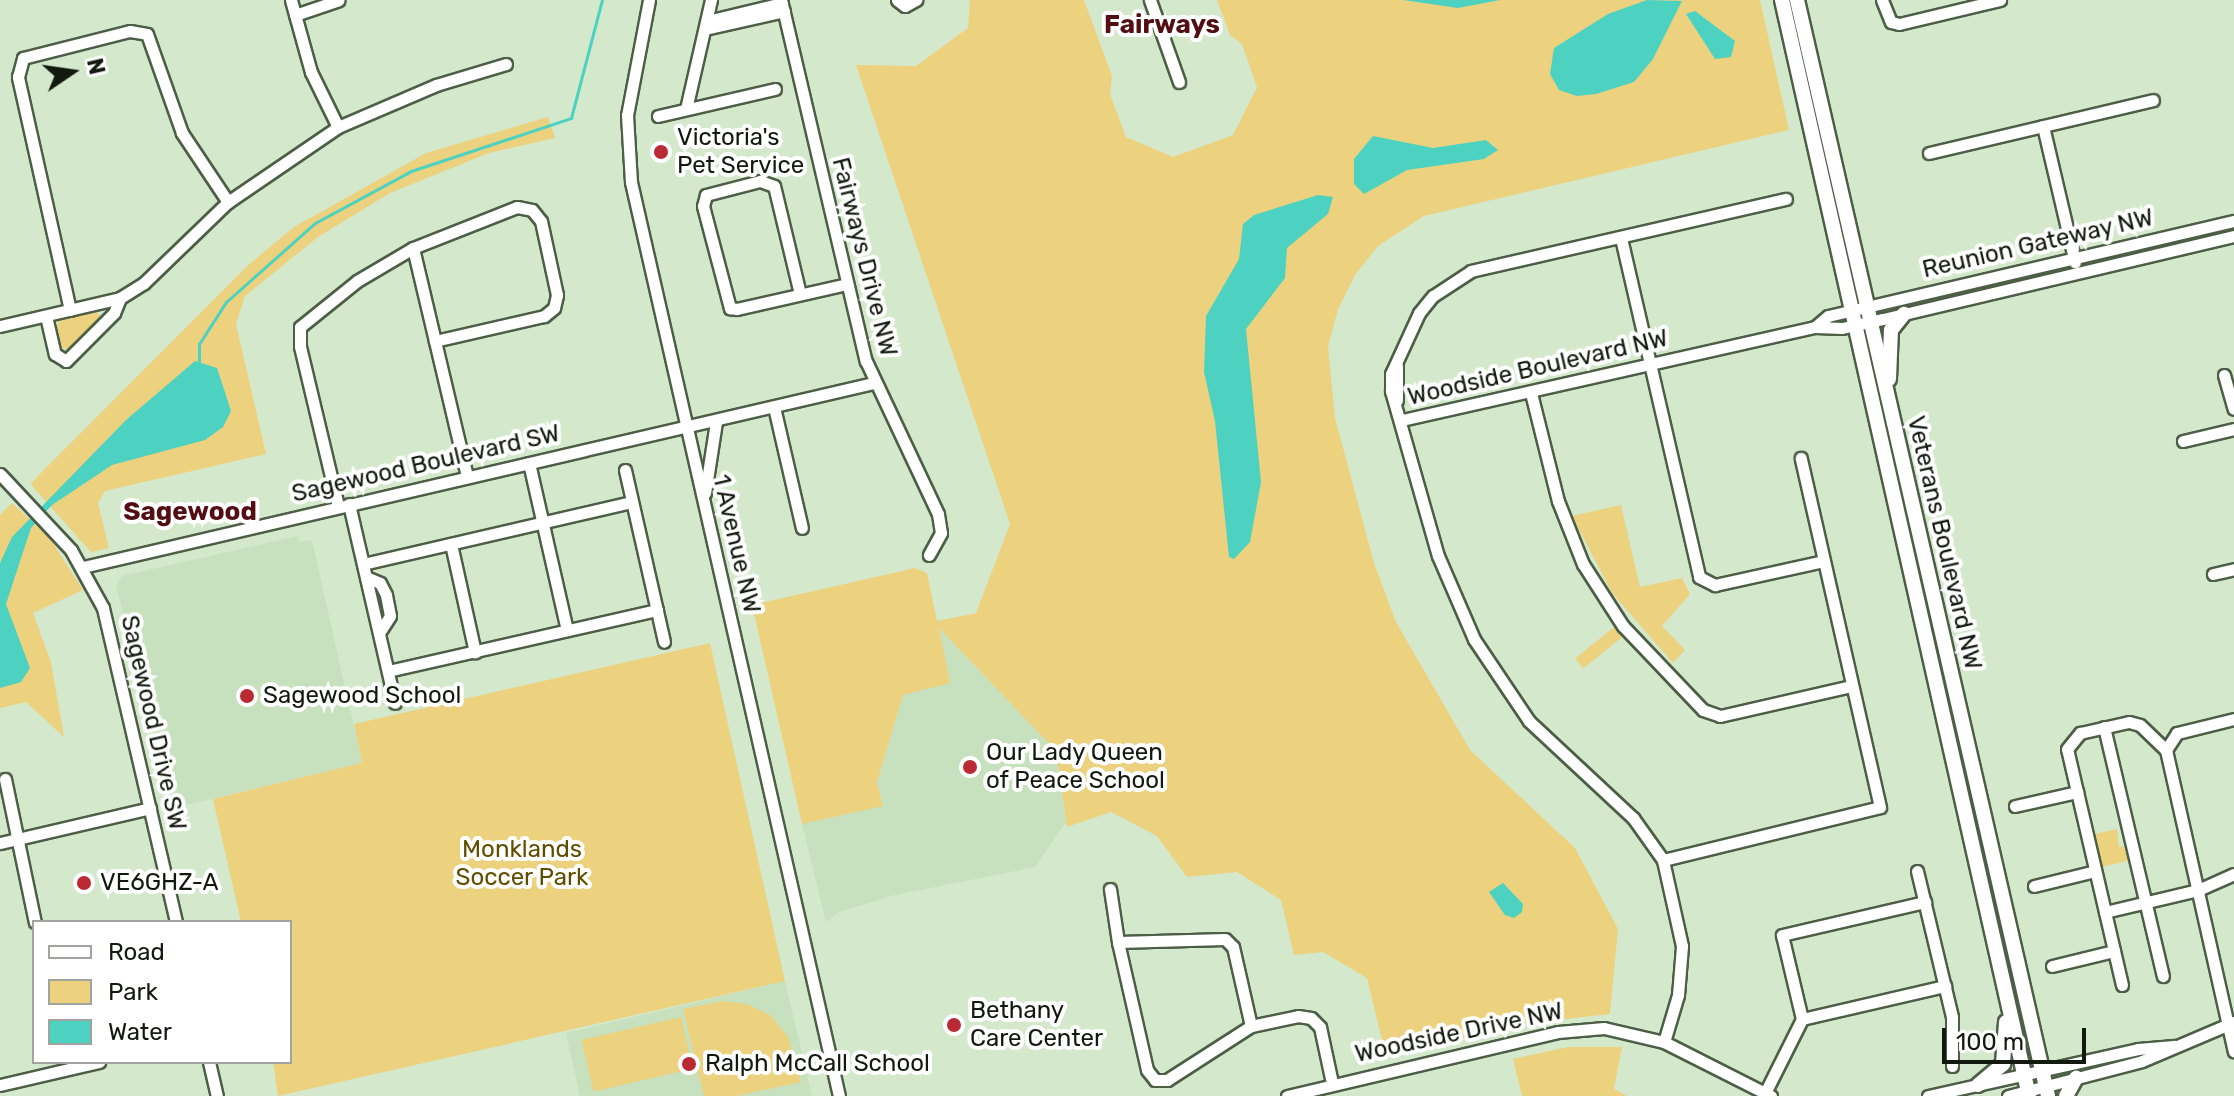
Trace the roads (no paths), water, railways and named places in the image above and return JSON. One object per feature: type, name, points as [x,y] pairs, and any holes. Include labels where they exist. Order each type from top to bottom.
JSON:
[{"type":"main road","name":"Veterans Boulevard NW","points":[[1782,0],[1861,316],[1890,416],[2047,1091]]},
{"type":"main road","name":"Veterans Boulevard NW","points":[[1797,0],[1861,316],[2028,1094]]},
{"type":"main road","points":[[1890,416],[1889,340],[1904,314]]},
{"type":"main road","points":[[1978,1085],[2003,1064],[2006,994]]},
{"type":"main road","points":[[2066,1096],[2076,1078]]},
{"type":"street","points":[[291,0],[311,72],[338,127]]},
{"type":"street","points":[[295,15],[339,0]]},
{"type":"street","name":"1 Avenue NW","points":[[649,0],[627,115],[627,152],[839,1096]]},
{"type":"street","points":[[686,109],[711,0]]},
{"type":"street","points":[[897,0],[905,6],[916,0]]},
{"type":"street","points":[[1150,0],[1179,82]]},
{"type":"street","points":[[1882,0],[1891,22],[1899,24],[1996,0]]},
{"type":"street","points":[[706,25],[783,5]]},
{"type":"street","name":"Fairways Drive NW","points":[[687,429],[873,383],[783,5]]},
{"type":"street","points":[[70,310],[18,77],[23,58],[130,31],[147,34],[182,133],[228,202]]},
{"type":"street","points":[[0,326],[120,298],[144,283],[228,202],[338,127],[436,85],[506,64]]},
{"type":"street","points":[[658,116],[775,89]]},
{"type":"street","points":[[1929,153],[2153,100]]},
{"type":"street","points":[[2043,126],[2077,273]]},
{"type":"street","points":[[800,294],[774,186],[760,181],[706,195],[703,206],[727,305],[737,309],[847,284]]},
{"type":"street","points":[[1402,420],[1397,400],[1397,366],[1419,313],[1433,296],[1471,271],[1786,199]]},
{"type":"street","points":[[395,703],[363,564],[343,505],[300,346],[300,327],[357,281],[413,248],[517,207],[532,210],[541,221],[557,295],[550,313],[435,341]]},
{"type":"street","name":"Reunion Gateway NW","points":[[1861,316],[2074,258],[2234,221]]},
{"type":"street","name":"Reunion Gateway NW","points":[[1861,316],[1904,314],[2234,236]]},
{"type":"street","points":[[1621,238],[1699,577],[1715,585],[1823,561]]},
{"type":"street","points":[[413,248],[467,477]]},
{"type":"street","points":[[46,316],[55,354],[66,361],[114,313],[120,298]]},
{"type":"street","name":"Woodside Boulevard NW","points":[[1664,1042],[1678,995],[1682,946],[1663,860],[1633,818],[1529,721],[1474,639],[1438,556],[1402,420],[1815,327],[1828,316],[1861,316]]},
{"type":"street","points":[[2224,375],[2234,409]]},
{"type":"street","points":[[873,383],[938,514],[940,538],[929,555]]},
{"type":"street","points":[[1531,393],[1558,501],[1583,564],[1623,626],[1703,710],[1720,716],[1851,686]]},
{"type":"street","points":[[774,407],[802,528]]},
{"type":"street","points":[[704,504],[716,422]]},
{"type":"street","name":"Sagewood Boulevard SW","points":[[83,567],[343,505],[687,429]]},
{"type":"street","points":[[2183,441],[2234,429]]},
{"type":"street","points":[[1663,860],[1880,807],[1801,458]]},
{"type":"street","points":[[529,463],[567,630]]},
{"type":"street","points":[[625,470],[664,642]]},
{"type":"street","name":"Sagewood Drive SW","points":[[0,474],[56,532],[83,567],[111,630],[176,920]]},
{"type":"street","points":[[363,564],[632,502]]},
{"type":"street","points":[[451,544],[475,652]]},
{"type":"street","points":[[2213,574],[2234,569]]},
{"type":"street","points":[[388,671],[657,610]]},
{"type":"street","points":[[2166,750],[2177,733],[2234,719]]},
{"type":"street","points":[[2122,985],[2068,744],[2080,733],[2129,722],[2140,725],[2166,750],[2231,1024],[2234,1051]]},
{"type":"street","points":[[2104,727],[2163,976]]},
{"type":"street","points":[[5,779],[35,920]]},
{"type":"street","points":[[2015,806],[2077,792]]},
{"type":"street","points":[[0,843],[150,808]]},
{"type":"street","points":[[1917,871],[1953,1025],[1952,1066]]},
{"type":"street","points":[[2034,886],[2095,871]]},
{"type":"street","points":[[2105,912],[2198,890],[2234,874]]},
{"type":"street","points":[[1110,889],[1118,942],[1147,1070],[1155,1080],[1167,1080],[1251,1026],[1298,1016],[1317,1022],[1332,1083]]},
{"type":"street","points":[[1768,1094],[1802,1019],[1782,935],[1925,902]]},
{"type":"street","points":[[1118,942],[1225,939],[1233,947],[1251,1026]]},
{"type":"street","points":[[2052,966],[2114,951]]},
{"type":"street","points":[[1802,1019],[1945,986]]},
{"type":"street","points":[[2008,1096],[2047,1091],[2076,1078],[2142,1061],[2231,1024]]},
{"type":"street","name":"Woodside Drive NW","points":[[1287,1096],[1558,1032],[1604,1028],[1664,1042],[1768,1094]]},
{"type":"street","points":[[1928,1096],[2174,1046]]},
{"type":"street","points":[[209,1064],[217,1096]]},
{"type":"street","points":[[0,1085],[68,1066]]},
{"type":"water","points":[[1403,0],[1500,0],[1458,8]]},
{"type":"water","points":[[1647,0],[1682,1],[1653,59],[1634,82],[1596,94],[1577,96],[1559,90],[1550,74],[1554,48],[1608,14]]},
{"type":"water","points":[[1695,11],[1735,41],[1731,57],[1715,59],[1686,14]]},
{"type":"water","points":[[1373,136],[1433,148],[1486,140],[1498,150],[1484,159],[1407,170],[1364,194],[1354,184],[1354,159]]},
{"type":"water","points":[[1318,195],[1333,197],[1328,214],[1287,248],[1285,278],[1246,329],[1261,482],[1250,542],[1234,559],[1229,557],[1215,421],[1204,372],[1206,316],[1239,259],[1243,224],[1254,215]]},
{"type":"water","points":[[195,361],[217,368],[231,411],[223,427],[205,440],[112,465],[52,505],[31,528],[6,604],[30,668],[21,682],[0,688],[0,563],[12,537],[126,420]]},
{"type":"water","points":[[1503,883],[1523,904],[1522,912],[1514,918],[1505,915],[1489,892]]},
{"type":"waterway","points":[[199,361],[199,344],[226,302],[315,223],[411,171],[571,118],[602,0]]},
{"type":"place","name":"Victoria's Pet Service","points":[[661,152]]},
{"type":"place","name":"Sagewood School","points":[[247,696]]},
{"type":"place","name":"Our Lady Queen of Peace School","points":[[970,767]]},
{"type":"place","name":"VE6GHZ-A","points":[[84,883]]},
{"type":"place","name":"Bethany Care Center","points":[[954,1025]]},
{"type":"place","name":"Ralph McCall School","points":[[689,1064]]},
{"type":"district","name":"Fairways","points":[[1162,25]]},
{"type":"district","name":"Sagewood","points":[[190,512]]},
{"type":"park label","name":"Monklands Soccer Park","points":[[522,864]]}]
